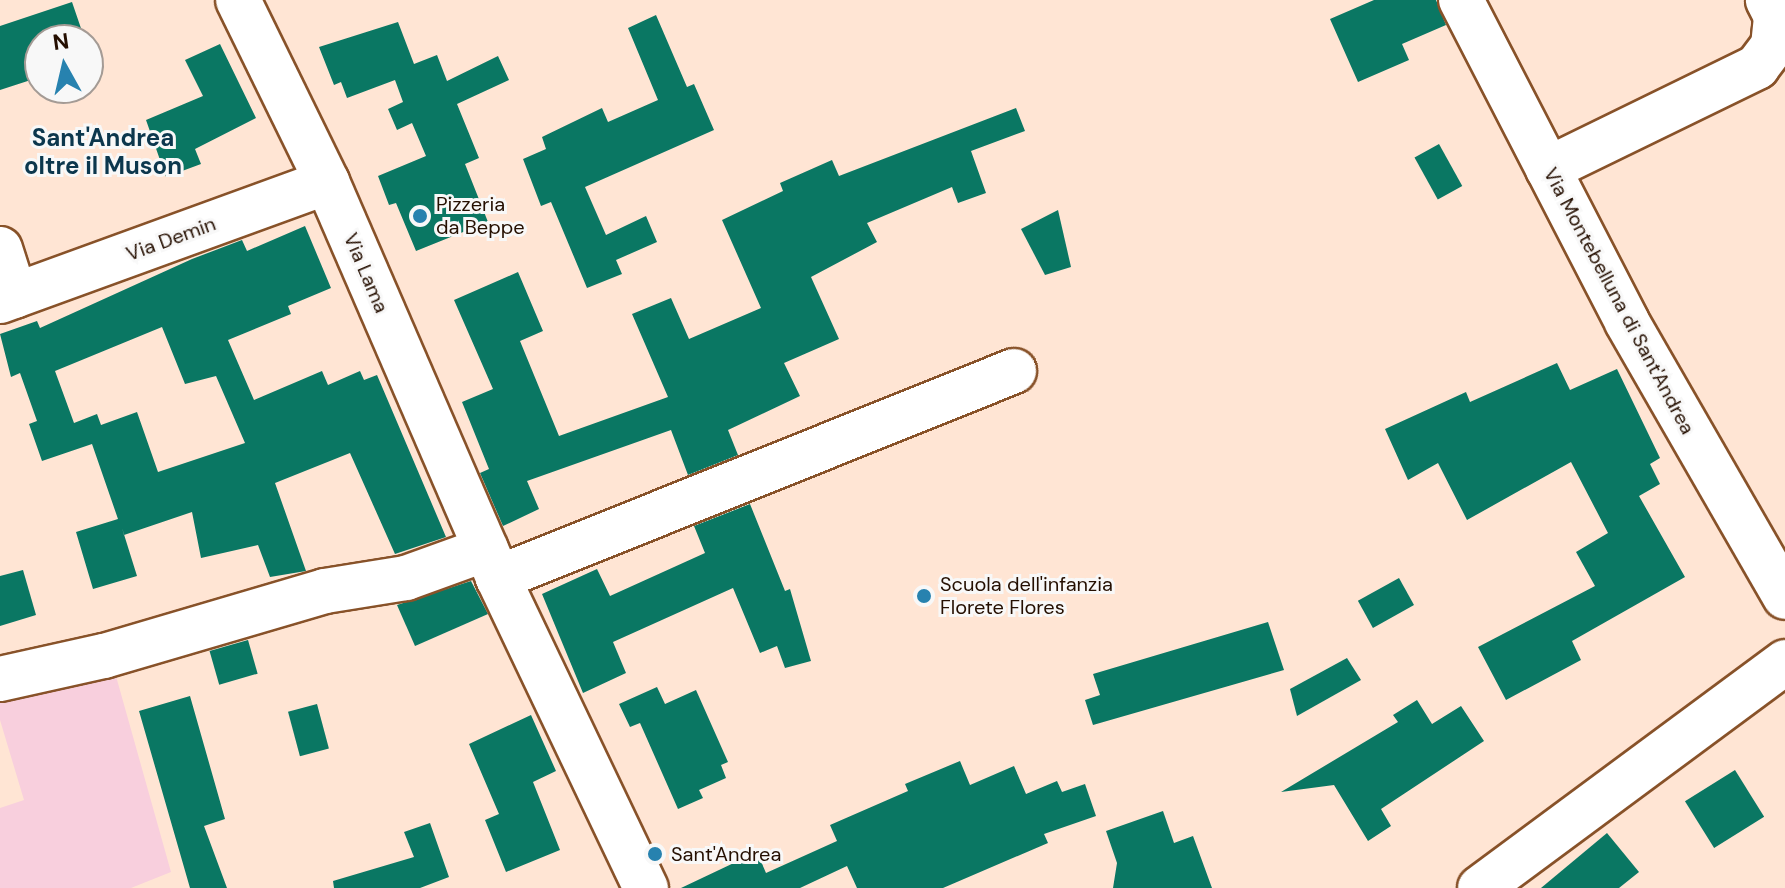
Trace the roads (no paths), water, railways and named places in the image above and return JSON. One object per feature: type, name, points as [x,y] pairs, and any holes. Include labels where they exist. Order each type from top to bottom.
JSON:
[{"type":"street","name":"Via Lama","points":[[238,0],[327,182],[492,564],[646,888]]},
{"type":"street","name":"Via Montebelluna di Sant'Andrea","points":[[1461,0],[1627,322],[1785,597]]},
{"type":"street","points":[[1548,169],[1757,67],[1773,46],[1776,16],[1768,0]]},
{"type":"street","name":"Via Demin","points":[[0,249],[8,299],[327,182]]},
{"type":"street","points":[[0,679],[104,656],[325,591],[492,564],[1014,371]]},
{"type":"street","points":[[1480,888],[1785,662]]},
{"type":"place","name":"Pizzeria da Beppe","points":[[420,216]]},
{"type":"place","name":"Scuola dell'infanzia Florete Flores","points":[[924,596]]},
{"type":"place","name":"Sant'Andrea","points":[[655,854]]},
{"type":"district","name":"Sant'Andrea oltre il Muson","points":[[103,152]]}]
